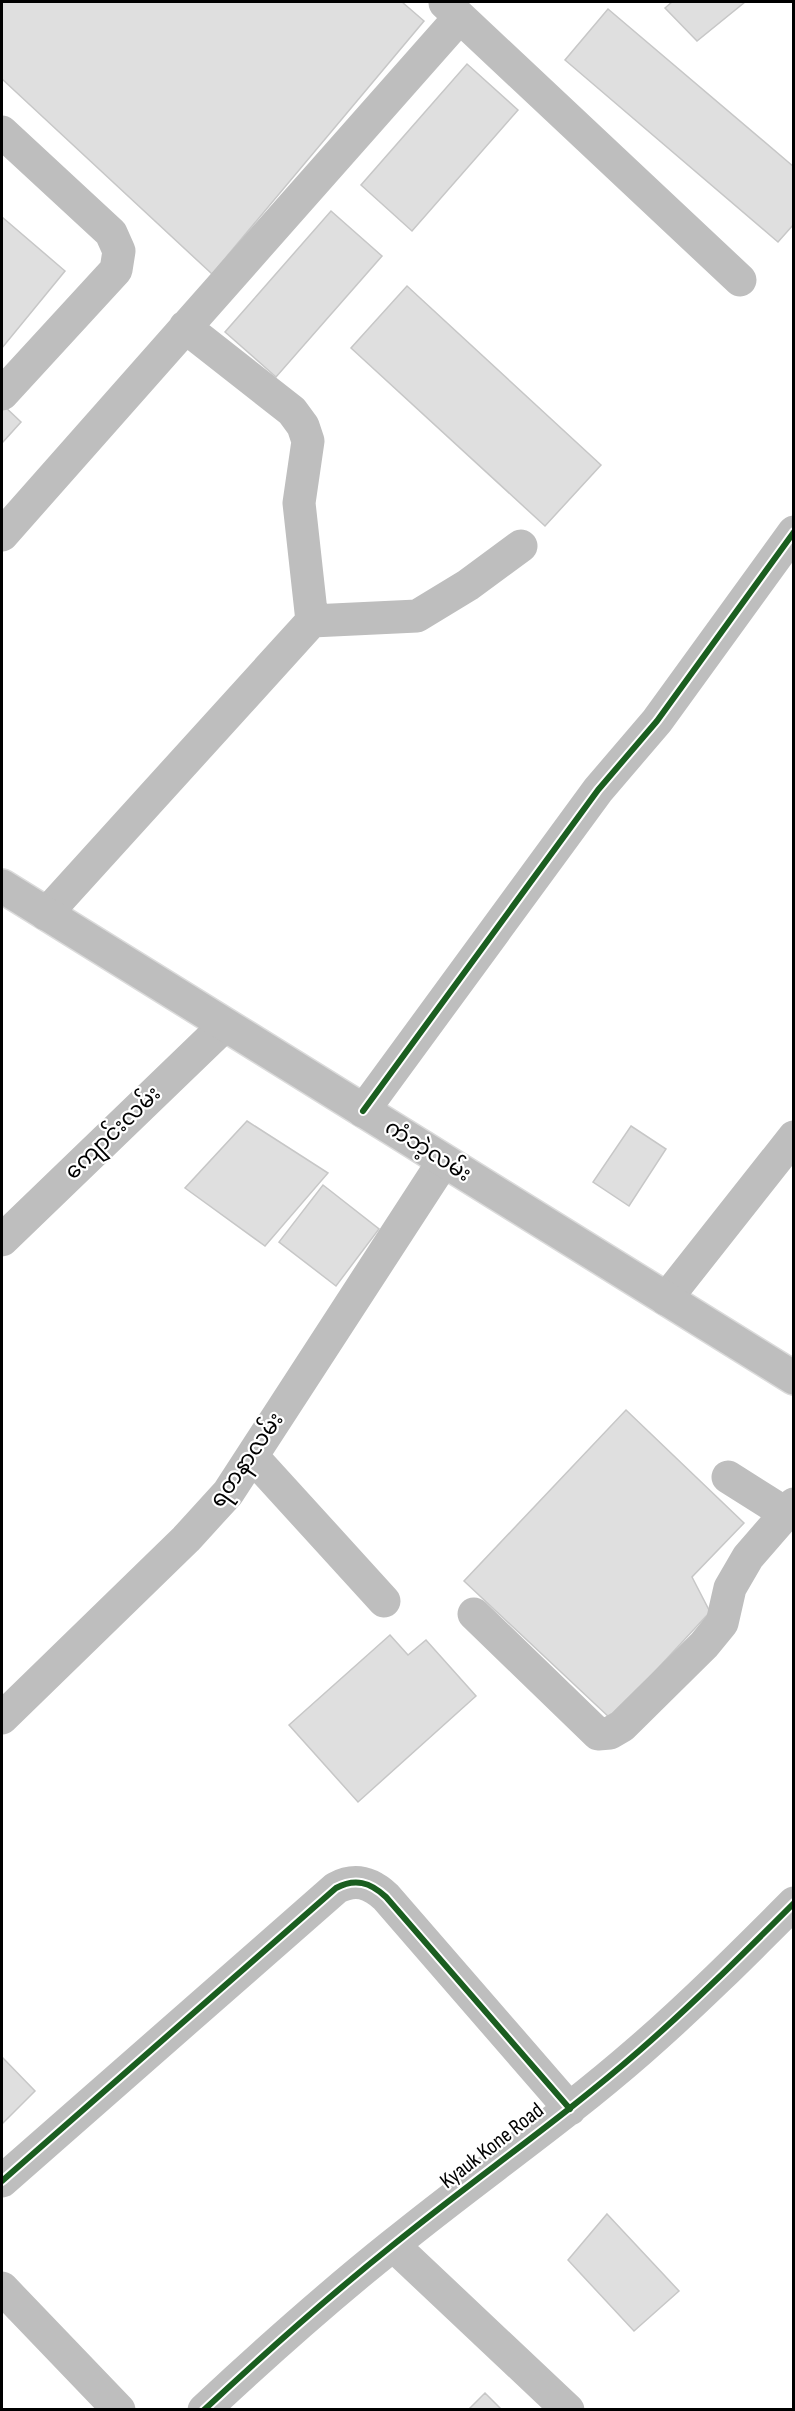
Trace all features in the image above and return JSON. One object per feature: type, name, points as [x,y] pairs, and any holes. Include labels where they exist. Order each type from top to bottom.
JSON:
[{"type":"street","points":[[2,535],[186,327],[452,9],[740,280]]},
{"type":"street","points":[[2,132],[111,233],[118,251],[116,270],[2,394]]},
{"type":"street","points":[[186,327],[292,411],[303,426],[308,441],[299,503],[312,621]]},
{"type":"street","points":[[363,1111],[598,790],[657,721],[794,532]]},
{"type":"street","points":[[46,914],[312,621],[417,616],[468,585],[521,546]]},
{"type":"street","name":"ကံဘဲ့လမ်း","points":[[2,886],[794,1378]]},
{"type":"street","name":"ကျောင်းလမ်း","points":[[2,1240],[224,1026]]},
{"type":"street","points":[[666,1299],[794,1137]]},
{"type":"street","name":"ရတနာလမ်း","points":[[2,1718],[186,1539],[228,1493],[443,1162]]},
{"type":"street","points":[[252,1456],[384,1601]]},
{"type":"street","points":[[474,1614],[598,1734],[610,1734],[622,1726],[704,1646],[722,1623],[730,1588],[748,1557],[789,1509],[728,1478]]},
{"type":"street","points":[[2,2181],[336,1888],[353,1882],[369,1885],[386,1897],[570,2109]]},
{"type":"street","name":"Kyauk Kone Road","points":[[204,2409],[263,2355],[393,2245],[570,2109],[706,1991],[794,1903]]},
{"type":"street","points":[[393,2245],[568,2409]]},
{"type":"street","points":[[2,2288],[119,2409]]},
{"type":"building","points":[[2,2],[402,2],[424,21],[212,274],[2,79]]},
{"type":"building","points":[[672,2],[745,2],[697,41],[665,8]]},
{"type":"building","points":[[608,9],[794,167],[794,224],[778,242],[565,60]]},
{"type":"building","points":[[467,64],[518,110],[412,231],[361,185]]},
{"type":"building","points":[[331,211],[382,256],[276,377],[225,332]]},
{"type":"building","points":[[2,217],[65,271],[2,348]]},
{"type":"building","points":[[407,286],[601,465],[545,526],[351,348]]},
{"type":"building","points":[[2,404],[21,422],[2,443]]},
{"type":"building","points":[[247,1121],[328,1173],[265,1246],[185,1188]]},
{"type":"building","points":[[631,1126],[666,1149],[629,1206],[593,1182]]},
{"type":"building","points":[[323,1185],[379,1229],[336,1286],[279,1242]]},
{"type":"building","points":[[626,1410],[744,1523],[692,1577],[710,1612],[611,1719],[464,1581]]},
{"type":"building","points":[[390,1635],[408,1655],[426,1640],[476,1696],[358,1802],[289,1725]]},
{"type":"building","points":[[2,2057],[35,2091],[2,2124]]},
{"type":"building","points":[[607,2214],[679,2291],[634,2331],[568,2260]]},
{"type":"building","points":[[485,2393],[502,2410],[468,2410]]},
{"type":"cycle path","points":[[363,1111],[598,790],[657,721],[794,532]]},
{"type":"cycle path","points":[[2,2181],[336,1888],[356,1882],[368,1885],[386,1897],[570,2109]]},
{"type":"cycle path","points":[[204,2410],[250,2367],[369,2265],[579,2101],[639,2051],[737,1960],[794,1903]]}]
